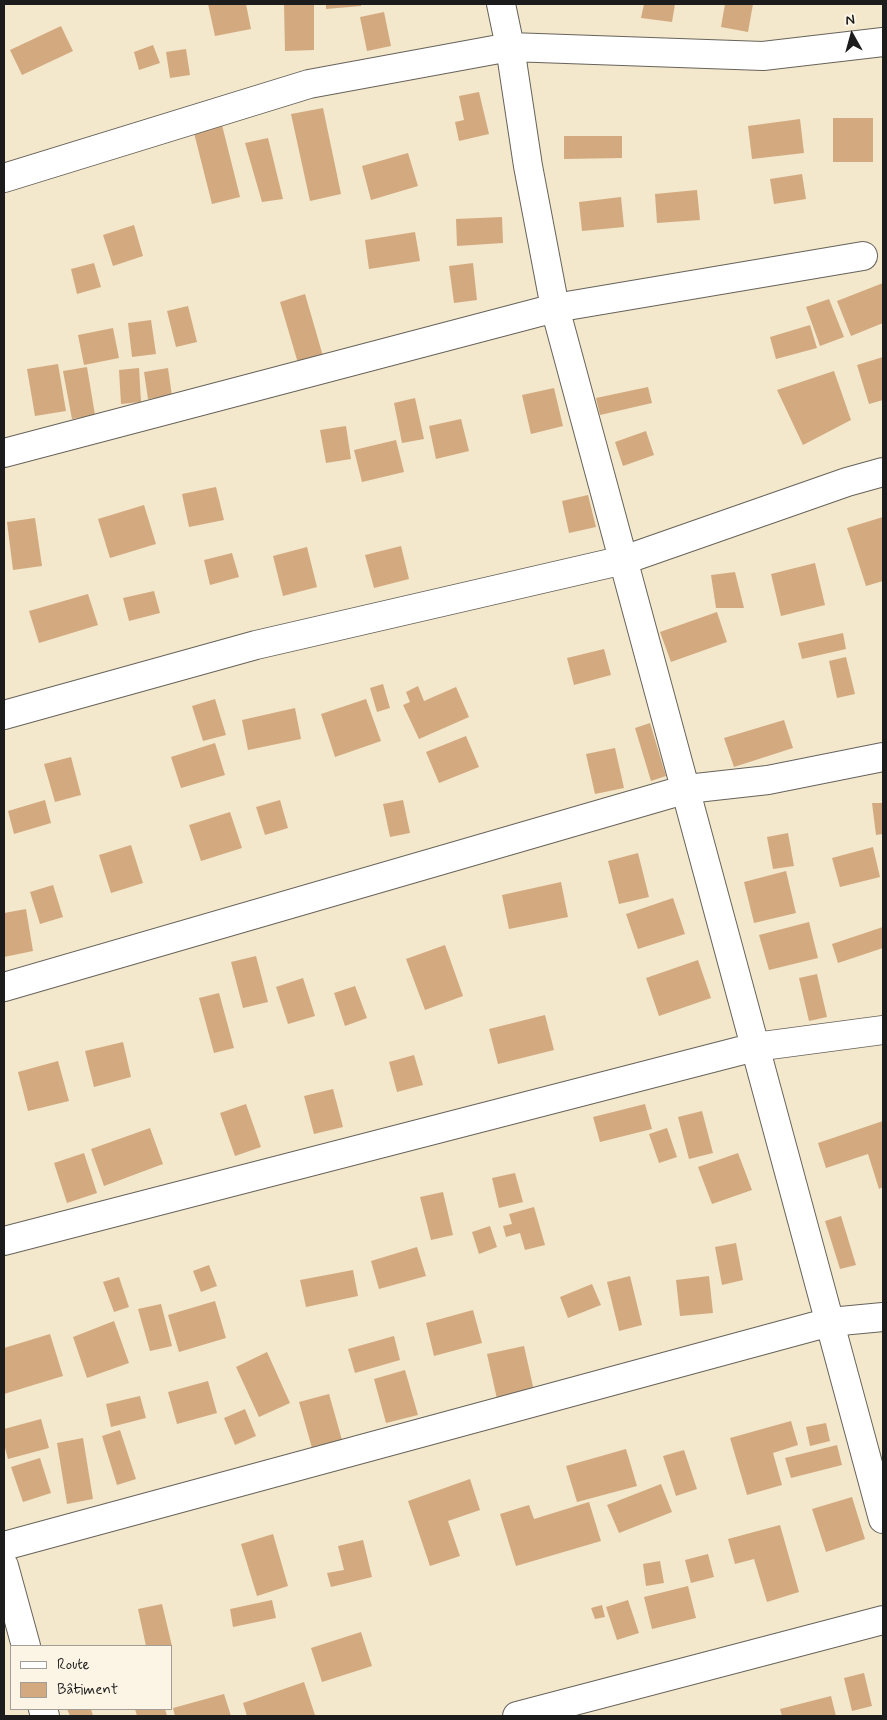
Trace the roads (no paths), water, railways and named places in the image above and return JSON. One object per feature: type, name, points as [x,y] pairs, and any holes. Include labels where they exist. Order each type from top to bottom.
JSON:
[{"type":"street","points":[[501,4],[510,47],[528,166],[555,308],[883,1519]]},
{"type":"street","points":[[4,178],[309,84],[510,47],[763,56],[883,42]]},
{"type":"street","points":[[4,452],[555,308],[863,256]]},
{"type":"street","points":[[4,715],[256,645],[624,560],[847,482],[883,472]]},
{"type":"street","points":[[4,987],[686,789],[768,780],[883,756]]},
{"type":"street","points":[[4,1240],[755,1047],[883,1030]]},
{"type":"street","points":[[4,1546],[830,1322],[883,1317]]},
{"type":"street","points":[[4,1566],[26,1645]]},
{"type":"street","points":[[517,1716],[883,1620]]}]
